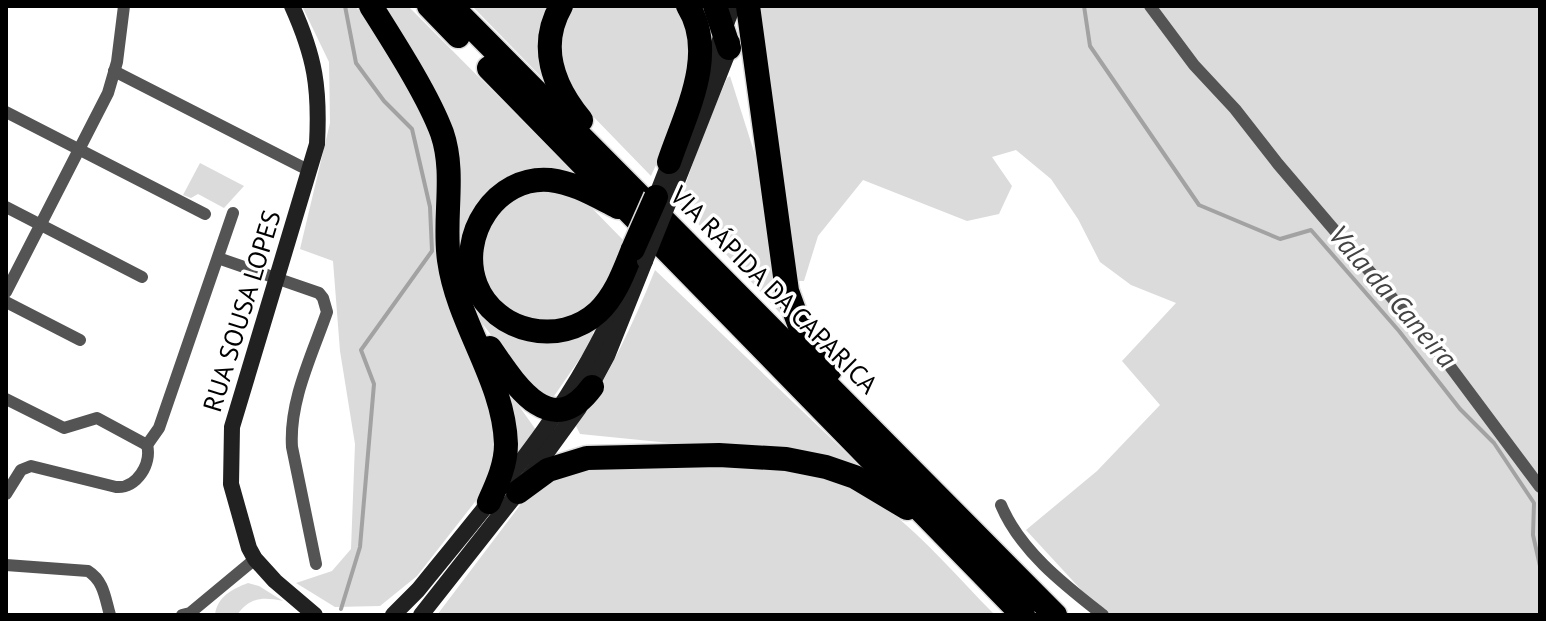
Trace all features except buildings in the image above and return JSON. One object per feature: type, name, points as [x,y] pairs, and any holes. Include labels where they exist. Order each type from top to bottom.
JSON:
[{"type":"highway","points":[[371,6],[430,108],[442,135],[449,190],[449,258],[459,303],[492,380],[501,410],[506,446],[501,475],[489,502]]},
{"type":"highway","name":"VIA RÁPIDA DA CAPARICA","points":[[429,6],[1023,615]]},
{"type":"highway","name":"VIA RÁPIDA DA CAPARICA","points":[[451,6],[1055,615]]},
{"type":"highway","points":[[561,6],[552,23],[549,49],[556,81],[575,113],[631,185]]},
{"type":"highway","points":[[636,217],[562,182],[546,180],[506,192],[493,202],[478,221],[472,239],[472,270],[483,298],[501,317],[520,327],[552,332],[580,324],[600,310],[620,282],[639,254],[670,177],[694,86],[700,59],[700,34],[688,6]]},
{"type":"highway","points":[[715,6],[727,39]]},
{"type":"highway","points":[[746,6],[790,302],[802,332],[879,437]]},
{"type":"highway","points":[[459,303],[515,384],[538,405],[560,409],[578,403],[592,387]]},
{"type":"highway","points":[[518,492],[548,470],[587,458],[719,455],[786,459],[855,477],[931,521]]},
{"type":"main road","name":"RUA SOUSA LOPES","points":[[292,6],[307,40],[317,76],[317,144],[232,427],[231,484],[255,559],[275,581],[317,613]]},
{"type":"main road","points":[[727,39],[733,6]]},
{"type":"main road","points":[[670,177],[693,131],[727,39],[746,6]]},
{"type":"main road","points":[[421,615],[562,434],[592,387],[614,341],[639,254]]},
{"type":"main road","points":[[393,615],[412,598],[560,409],[606,329],[639,254]]},
{"type":"street","points":[[6,292],[108,93],[124,6]]},
{"type":"street","points":[[1150,6],[1194,65],[1235,109],[1446,361],[1540,487]]},
{"type":"street","points":[[114,71],[310,171]]},
{"type":"street","points":[[6,112],[205,214]]},
{"type":"street","points":[[6,207],[142,277]]},
{"type":"street","points":[[6,494],[21,470],[31,466],[116,487],[130,486],[138,479],[147,457],[147,445],[159,428],[233,213]]},
{"type":"street","points":[[218,258],[319,293],[323,298],[327,312],[291,427],[292,447],[316,564]]},
{"type":"street","points":[[6,302],[80,340]]},
{"type":"street","points":[[6,399],[60,427],[72,427],[89,418],[101,419],[147,445]]},
{"type":"street","points":[[1001,505],[1006,517],[1037,557],[1103,615]]},
{"type":"street","points":[[188,614],[255,559]]},
{"type":"street","points":[[6,565],[88,571],[101,584],[110,615]]},
{"type":"shaded area","points":[[302,6],[355,6],[378,35],[426,119],[440,167],[502,450],[478,498],[417,576],[380,606],[335,607],[296,583],[332,571],[351,549],[355,444],[340,351],[333,261],[300,249],[330,123],[329,62]]},
{"type":"shaded area","points":[[379,6],[408,6],[579,178],[505,182],[463,259],[510,332],[594,324],[592,341],[552,399],[539,397],[475,314],[457,262],[457,180]]},
{"type":"shaded area","points":[[472,6],[553,6],[551,87]]},
{"type":"shaded area","points":[[573,6],[675,6],[687,24],[690,43],[685,82],[673,124],[651,176],[585,108],[563,71],[560,39],[567,13]]},
{"type":"shaded area","points":[[757,6],[1540,6],[1540,615],[1112,615],[1085,594],[1026,530],[1097,471],[1160,405],[1122,361],[1176,303],[1131,285],[1100,262],[1078,219],[1051,179],[1016,150],[992,157],[1012,186],[999,214],[967,221],[863,180],[818,236],[804,281],[791,281]]},
{"type":"shaded area","points":[[730,76],[762,177],[790,324],[679,203],[701,140]]},
{"type":"shaded area","points":[[200,163],[244,186],[224,208],[198,194],[191,198],[183,195]]},
{"type":"shaded area","points":[[535,187],[568,191],[586,202],[627,244],[603,290],[592,302],[571,315],[549,320],[528,318],[509,310],[494,297],[485,279],[482,257],[488,232],[500,208],[512,197]]},
{"type":"shaded area","points":[[655,270],[864,470],[710,447],[580,434],[576,426],[619,350]]},
{"type":"shaded area","points":[[495,372],[536,430],[513,459]]},
{"type":"shaded area","points":[[605,463],[745,465],[816,476],[848,486],[875,500],[907,526],[995,615],[437,615],[521,504],[545,482]]},
{"type":"shaded area","points":[[248,583],[283,601],[257,600],[237,615],[215,615],[226,594]]},
{"type":"waterway","points":[[341,609],[360,547],[374,384],[361,350],[432,251],[430,207],[412,129],[384,101],[356,63],[345,6]]},
{"type":"waterway","name":"Vala da Caneira","points":[[1084,6],[1090,46],[1199,205],[1280,239],[1311,230],[1399,331],[1460,409],[1494,443],[1534,503],[1533,535],[1540,566]]}]
